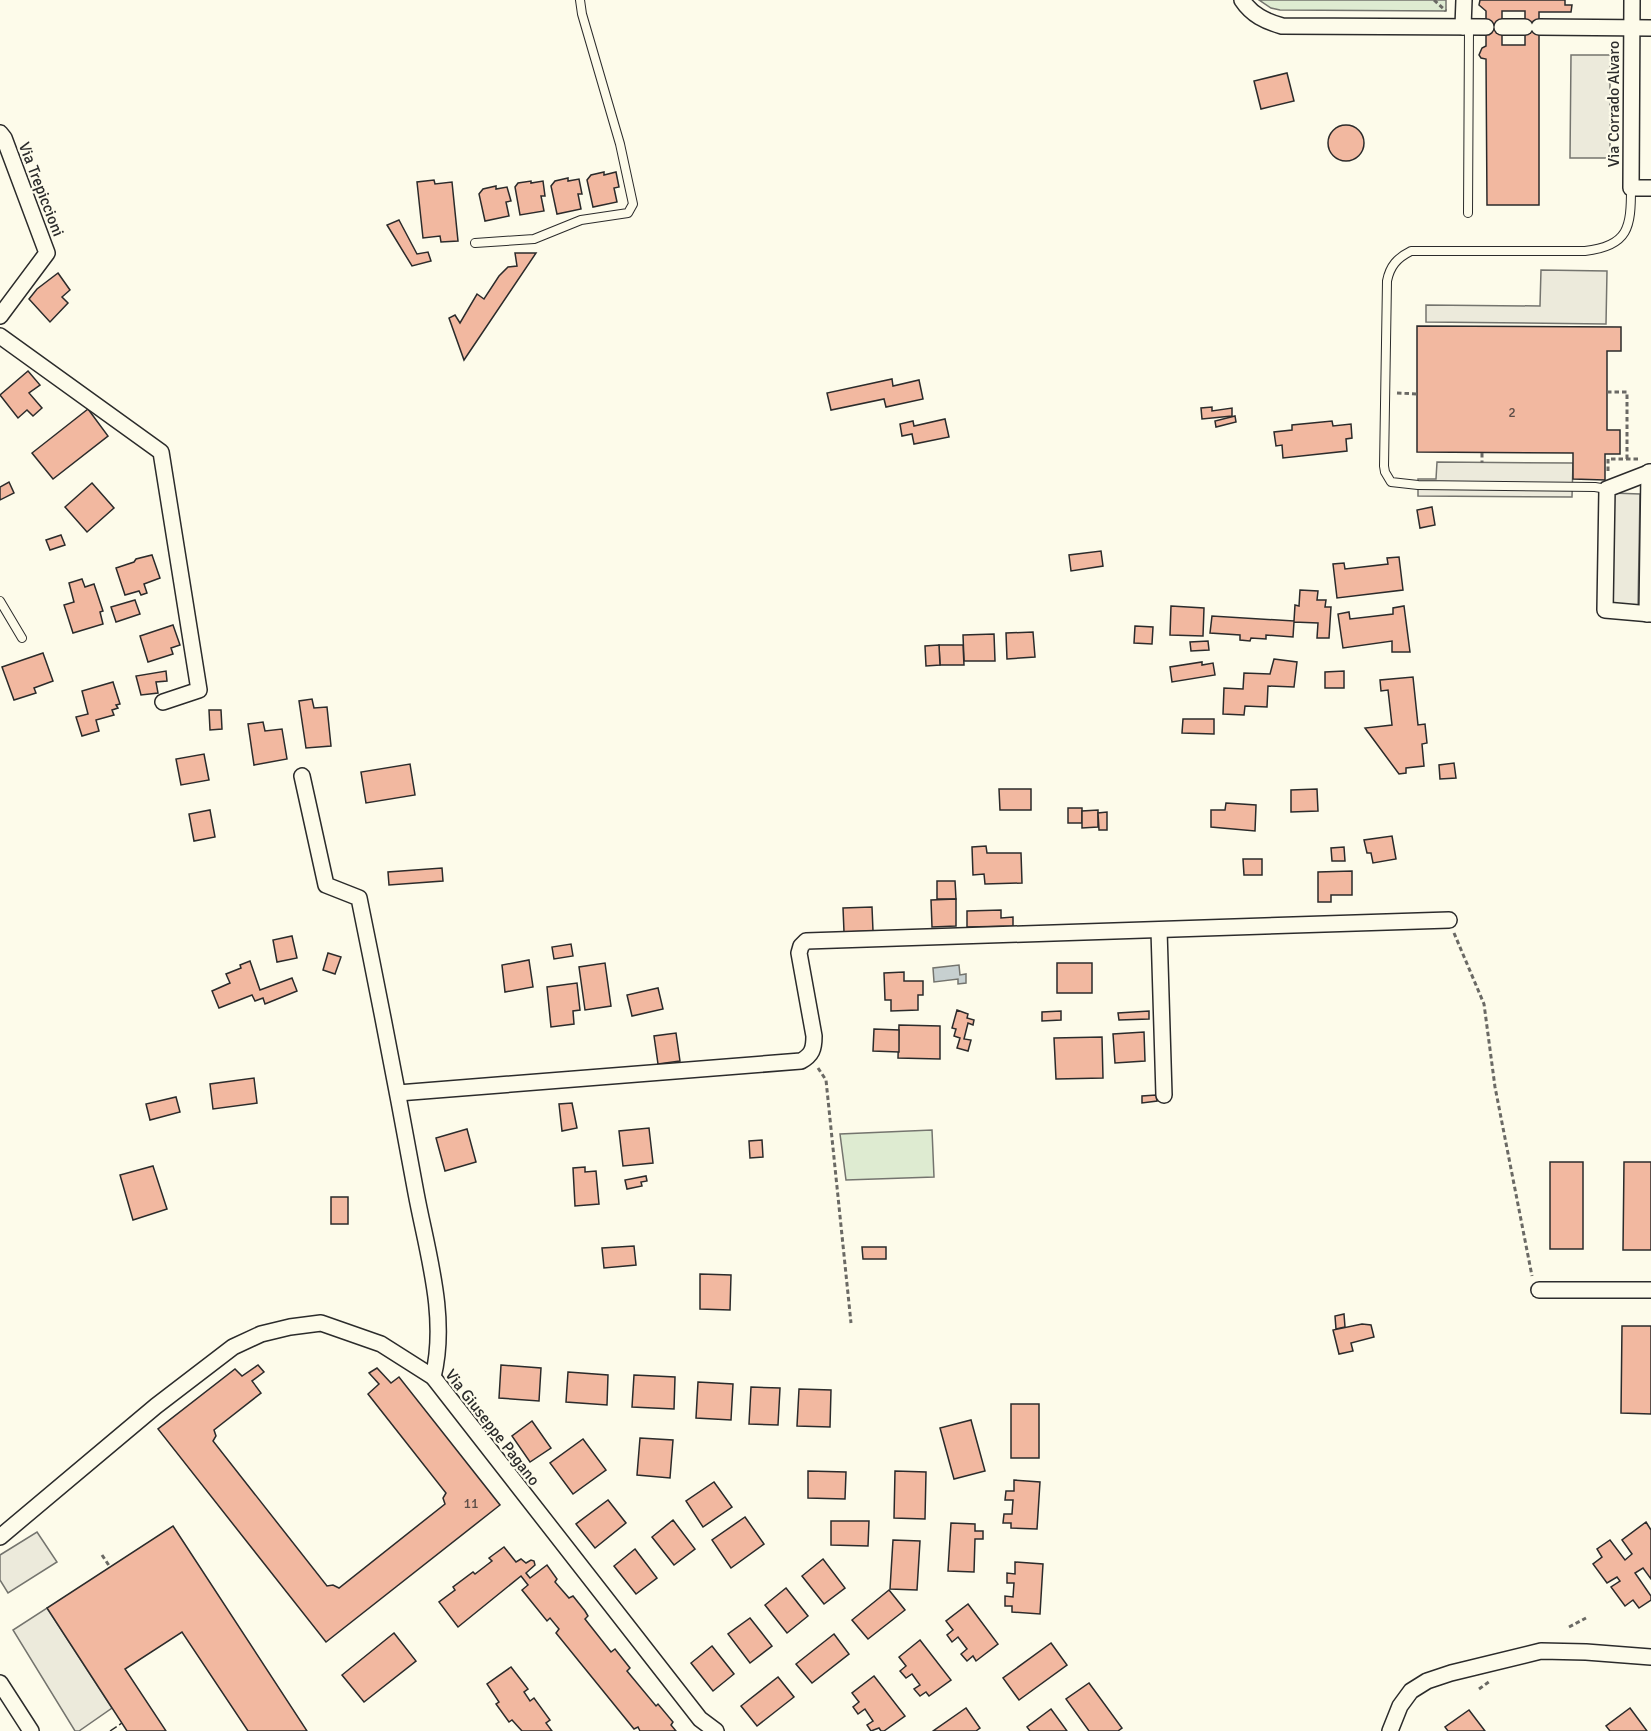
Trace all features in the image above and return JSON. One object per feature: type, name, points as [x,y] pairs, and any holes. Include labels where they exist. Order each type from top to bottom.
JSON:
[{"type":"street","points":[[1242,0],[1258,17],[1282,26],[1486,27]]},
{"type":"street","points":[[1464,0],[1466,27]]},
{"type":"street","name":"Via Corrado Alvaro","points":[[1632,0],[1631,188],[1651,188]]},
{"type":"street","points":[[1502,27],[1651,28]]},
{"type":"street","name":"Via Trepiccioni","points":[[0,133],[4,138],[47,253],[0,316]]},
{"type":"street","points":[[0,336],[161,452],[199,690],[163,702]]},
{"type":"street","points":[[1648,468],[1649,614],[1605,610],[1607,489],[1648,468]]},
{"type":"street","points":[[302,776],[326,885],[359,898],[398,1093],[436,1302],[438,1357],[433,1377]]},
{"type":"street","points":[[398,1093],[801,1061],[810,1056],[814,1047],[799,952],[806,941],[1449,920]]},
{"type":"street","points":[[1158,930],[1164,1095]]},
{"type":"street","points":[[1539,1290],[1651,1290]]},
{"type":"street","name":"Via Giuseppe Pagano","points":[[0,1538],[156,1406],[233,1347],[261,1334],[321,1323],[381,1344],[433,1377],[699,1719],[716,1731]]},
{"type":"street","points":[[1390,1731],[1400,1706],[1411,1691],[1427,1681],[1451,1673],[1541,1651],[1651,1657]]},
{"type":"street","points":[[2,1690],[31,1731]]},
{"type":"lane","points":[[475,243],[534,239],[581,220],[628,213],[633,204],[621,144],[582,14],[580,0]]},
{"type":"lane","points":[[1466,27],[1468,213]]},
{"type":"lane","points":[[1607,489],[1418,485],[1391,482],[1384,466],[1387,281],[1388,272],[1393,264],[1411,251],[1586,251],[1615,244],[1621,239],[1629,224],[1631,188]]},
{"type":"lane","points":[[0,601],[22,638]]},
{"type":"path","points":[[1434,0],[1449,13]]},
{"type":"path","points":[[1607,392],[1626,392],[1627,459]]},
{"type":"path","points":[[1396,393],[1417,394]]},
{"type":"path","points":[[1482,453],[1482,463]]},
{"type":"path","points":[[1607,489],[1608,459],[1627,459],[1648,468]]},
{"type":"path","points":[[1449,920],[1484,1004],[1495,1087],[1521,1223],[1534,1290],[1539,1290]]},
{"type":"path","points":[[810,1056],[826,1080],[850,1323]]},
{"type":"path","points":[[102,1555],[110,1567]]},
{"type":"path","points":[[1569,1627],[1586,1618]]},
{"type":"green space","points":[[1259,0],[1446,0],[1446,11],[1280,10],[1271,8]]},
{"type":"green space","points":[[932,1130],[934,1177],[846,1180],[840,1134]]},
{"type":"shaded area","points":[[1571,55],[1610,55],[1610,158],[1570,158]]},
{"type":"shaded area","points":[[1541,270],[1607,271],[1606,324],[1426,322],[1426,305],[1540,306]]},
{"type":"shaded area","points":[[1437,462],[1573,463],[1572,497],[1418,496],[1418,479],[1436,479]]},
{"type":"shaded area","points":[[1611,493],[1640,494],[1638,607],[1609,606]]},
{"type":"shaded area","points":[[959,965],[960,975],[966,974],[966,983],[958,984],[958,979],[934,982],[933,968]]},
{"type":"shaded area","points":[[37,1532],[57,1562],[8,1593],[0,1580],[0,1555]]},
{"type":"shaded area","points":[[47,1608],[112,1708],[79,1731],[75,1731],[13,1630]]},
{"type":"building","points":[[1480,0],[1565,0],[1565,5],[1572,5],[1571,12],[1539,12],[1539,205],[1487,205],[1486,59],[1479,55],[1482,48],[1486,46],[1486,11],[1479,5]],"holes":[[[1502,11],[1525,11],[1525,45],[1502,45]]]},
{"type":"building","points":[[1287,73],[1294,101],[1261,109],[1254,81]]},
{"type":"building","points":[[1346,125],[1359,130],[1364,143],[1359,156],[1346,161],[1333,156],[1328,143],[1333,130]]},
{"type":"building","points":[[604,172],[604,175],[616,172],[619,187],[614,188],[617,202],[593,207],[587,180],[591,175]]},
{"type":"building","points":[[568,178],[568,181],[579,179],[582,194],[578,194],[581,209],[557,214],[551,186],[555,181]]},
{"type":"building","points":[[434,180],[435,184],[452,182],[458,241],[441,242],[440,236],[423,238],[417,182]]},
{"type":"building","points":[[531,181],[531,183],[543,181],[545,196],[541,196],[544,211],[520,215],[515,187],[518,183]]},
{"type":"building","points":[[496,186],[496,189],[507,187],[511,201],[506,202],[509,216],[485,221],[479,194],[483,189]]},
{"type":"building","points":[[399,220],[417,254],[428,252],[431,261],[412,266],[387,225]]},
{"type":"building","points":[[515,253],[536,253],[464,360],[449,318],[455,315],[460,323],[477,294],[484,299],[508,267],[517,266]]},
{"type":"building","points":[[58,273],[70,290],[62,297],[68,303],[50,322],[29,299],[37,289]]},
{"type":"building","points":[[1417,326],[1621,327],[1621,351],[1607,351],[1607,430],[1620,430],[1620,454],[1605,454],[1605,480],[1573,479],[1573,453],[1417,452]]},
{"type":"building","points":[[28,371],[40,385],[29,393],[42,408],[33,416],[27,410],[18,418],[0,395]]},
{"type":"building","points":[[892,379],[893,386],[919,380],[923,399],[886,407],[884,399],[831,410],[827,393]]},
{"type":"building","points":[[1212,407],[1212,411],[1232,408],[1232,416],[1202,419],[1201,408]]},
{"type":"building","points":[[88,409],[108,436],[53,479],[32,453]]},
{"type":"building","points":[[1235,416],[1236,422],[1216,427],[1215,421]]},
{"type":"building","points":[[945,419],[949,437],[914,444],[912,434],[902,436],[900,424],[913,421],[914,426]]},
{"type":"building","points":[[1332,421],[1333,426],[1351,424],[1352,438],[1346,439],[1347,451],[1283,458],[1282,445],[1276,446],[1274,432],[1292,430],[1292,425]]},
{"type":"building","points":[[9,482],[14,493],[0,500],[0,487]]},
{"type":"building","points":[[92,483],[114,508],[87,532],[65,507]]},
{"type":"building","points":[[1432,507],[1435,525],[1420,528],[1417,510]]},
{"type":"building","points":[[61,535],[65,545],[50,550],[46,540]]},
{"type":"building","points":[[1101,551],[1103,566],[1071,571],[1069,555]]},
{"type":"building","points":[[152,555],[160,578],[144,584],[147,593],[141,595],[139,591],[125,595],[116,568]]},
{"type":"building","points":[[1399,557],[1403,590],[1337,598],[1333,564],[1344,563],[1345,569],[1388,564],[1387,558]]},
{"type":"building","points":[[82,579],[85,587],[94,584],[103,611],[100,612],[103,624],[73,633],[64,605],[74,602],[69,583]]},
{"type":"building","points":[[1300,590],[1318,591],[1317,600],[1326,600],[1325,607],[1331,607],[1329,638],[1317,638],[1318,623],[1294,622],[1293,637],[1266,635],[1266,639],[1251,638],[1250,641],[1240,640],[1240,635],[1210,633],[1212,616],[1294,621],[1295,605],[1299,606]]},
{"type":"building","points":[[135,600],[140,614],[116,622],[111,607]]},
{"type":"building","points":[[1171,606],[1204,608],[1203,636],[1170,635]]},
{"type":"building","points":[[1404,606],[1410,652],[1392,652],[1392,641],[1343,648],[1338,614],[1349,612],[1350,619],[1393,614],[1393,608]]},
{"type":"building","points":[[173,625],[180,645],[171,648],[173,654],[148,662],[140,636]]},
{"type":"building","points":[[1135,626],[1153,627],[1152,644],[1134,643]]},
{"type":"building","points":[[1033,632],[1035,657],[1007,659],[1006,633]]},
{"type":"building","points":[[994,634],[995,661],[964,661],[963,635]]},
{"type":"building","points":[[1208,641],[1209,650],[1191,651],[1190,642]]},
{"type":"building","points":[[939,645],[963,645],[964,665],[940,665]]},
{"type":"building","points":[[939,645],[940,665],[926,666],[925,646]]},
{"type":"building","points":[[43,653],[53,681],[34,688],[36,693],[14,700],[2,667]]},
{"type":"building","points":[[1274,659],[1297,662],[1294,687],[1268,686],[1267,707],[1245,706],[1244,715],[1223,714],[1224,688],[1243,689],[1244,673],[1270,674]]},
{"type":"building","points":[[1202,662],[1202,665],[1213,663],[1215,675],[1172,682],[1170,667]]},
{"type":"building","points":[[166,671],[167,681],[156,682],[158,693],[141,695],[136,676]]},
{"type":"building","points":[[1344,671],[1344,688],[1325,688],[1325,672]]},
{"type":"building","points":[[1413,677],[1418,725],[1425,724],[1427,743],[1422,744],[1424,766],[1406,768],[1406,773],[1399,774],[1365,728],[1392,725],[1388,690],[1381,691],[1380,680]]},
{"type":"building","points":[[113,682],[120,704],[116,705],[118,708],[112,710],[114,715],[96,720],[99,731],[82,736],[76,717],[88,714],[82,691]]},
{"type":"building","points":[[312,699],[314,708],[327,707],[331,746],[306,748],[299,701]]},
{"type":"building","points":[[209,710],[221,710],[222,729],[210,730]]},
{"type":"building","points":[[1183,719],[1214,719],[1214,734],[1182,733]]},
{"type":"building","points":[[263,722],[265,731],[282,729],[287,759],[254,765],[248,724]]},
{"type":"building","points":[[204,754],[209,780],[181,785],[176,759]]},
{"type":"building","points":[[1454,763],[1456,778],[1440,779],[1439,765]]},
{"type":"building","points":[[410,764],[415,795],[366,803],[361,772]]},
{"type":"building","points":[[999,789],[1031,789],[1031,810],[1000,810]]},
{"type":"building","points":[[1317,789],[1318,811],[1291,812],[1291,790]]},
{"type":"building","points":[[1226,803],[1256,805],[1255,831],[1211,827],[1211,810],[1225,810]]},
{"type":"building","points":[[1068,808],[1082,808],[1082,823],[1068,823]]},
{"type":"building","points":[[210,810],[215,837],[194,841],[189,814]]},
{"type":"building","points":[[1098,810],[1098,827],[1082,828],[1082,811]]},
{"type":"building","points":[[1107,812],[1107,830],[1099,830],[1098,813]]},
{"type":"building","points":[[1392,836],[1396,859],[1373,863],[1371,853],[1367,853],[1364,840]]},
{"type":"building","points":[[986,846],[987,853],[1021,853],[1022,883],[985,884],[984,874],[973,875],[972,847]]},
{"type":"building","points":[[1344,847],[1345,861],[1332,861],[1331,848]]},
{"type":"building","points":[[1243,859],[1262,859],[1262,875],[1244,875]]},
{"type":"building","points":[[442,868],[443,881],[389,885],[388,872]]},
{"type":"building","points":[[1352,871],[1352,895],[1331,895],[1331,902],[1318,902],[1318,872]]},
{"type":"building","points":[[937,881],[955,881],[956,899],[937,899]]},
{"type":"building","points":[[956,899],[956,926],[932,927],[931,900]]},
{"type":"building","points":[[872,907],[873,931],[844,932],[843,908]]},
{"type":"building","points":[[1001,910],[1001,918],[1013,917],[1013,926],[967,927],[967,911]]},
{"type":"building","points":[[292,936],[297,958],[277,962],[273,940]]},
{"type":"building","points":[[571,944],[573,956],[554,959],[552,947]]},
{"type":"building","points":[[328,953],[341,957],[335,974],[323,970]]},
{"type":"building","points":[[529,960],[533,987],[505,992],[502,965]]},
{"type":"building","points":[[250,961],[260,990],[292,978],[297,991],[265,1004],[263,998],[255,1001],[252,995],[219,1008],[212,991],[230,983],[226,974],[241,968],[240,965]]},
{"type":"building","points":[[605,963],[611,1006],[585,1010],[579,967]]},
{"type":"building","points":[[1057,963],[1092,963],[1092,993],[1057,993]]},
{"type":"building","points":[[904,972],[904,981],[923,981],[923,995],[918,995],[918,1010],[891,1011],[891,1000],[885,1000],[884,973]]},
{"type":"building","points":[[577,983],[580,1010],[573,1011],[574,1024],[551,1027],[547,987]]},
{"type":"building","points":[[658,988],[663,1009],[632,1016],[627,995]]},
{"type":"building","points":[[957,1010],[968,1014],[967,1018],[974,1020],[973,1025],[968,1023],[964,1039],[971,1040],[968,1051],[957,1048],[960,1038],[954,1036],[956,1029],[952,1028]]},
{"type":"building","points":[[1061,1011],[1061,1020],[1042,1021],[1042,1012]]},
{"type":"building","points":[[1149,1011],[1149,1019],[1119,1020],[1118,1013]]},
{"type":"building","points":[[899,1025],[940,1026],[940,1059],[898,1058]]},
{"type":"building","points":[[874,1029],[899,1030],[899,1052],[873,1051]]},
{"type":"building","points":[[1144,1032],[1145,1061],[1115,1063],[1113,1034]]},
{"type":"building","points":[[676,1033],[680,1061],[658,1064],[654,1036]]},
{"type":"building","points":[[1102,1037],[1103,1078],[1056,1079],[1054,1038]]},
{"type":"building","points":[[254,1078],[257,1103],[213,1109],[210,1084]]},
{"type":"building","points":[[1156,1095],[1157,1101],[1142,1103],[1142,1096]]},
{"type":"building","points":[[176,1097],[180,1112],[150,1120],[146,1104]]},
{"type":"building","points":[[572,1103],[577,1128],[562,1131],[559,1104]]},
{"type":"building","points":[[649,1128],[653,1163],[623,1166],[619,1131]]},
{"type":"building","points":[[467,1129],[476,1162],[445,1171],[436,1138]]},
{"type":"building","points":[[762,1140],[763,1157],[750,1158],[749,1141]]},
{"type":"building","points":[[1550,1162],[1583,1162],[1583,1249],[1550,1249]]},
{"type":"building","points":[[1624,1162],[1651,1162],[1651,1250],[1623,1250]]},
{"type":"building","points":[[153,1166],[167,1209],[133,1220],[120,1175]]},
{"type":"building","points":[[585,1167],[585,1172],[596,1171],[599,1204],[575,1206],[573,1168]]},
{"type":"building","points":[[646,1176],[647,1181],[641,1182],[642,1186],[627,1189],[625,1180]]},
{"type":"building","points":[[331,1197],[348,1197],[348,1224],[331,1224]]},
{"type":"building","points":[[634,1246],[636,1265],[604,1268],[602,1248]]},
{"type":"building","points":[[862,1247],[886,1247],[886,1259],[863,1259]]},
{"type":"building","points":[[700,1274],[731,1275],[730,1310],[700,1309]]},
{"type":"building","points":[[1344,1314],[1345,1327],[1336,1329],[1335,1316]]},
{"type":"building","points":[[1362,1324],[1371,1325],[1374,1337],[1351,1343],[1353,1351],[1339,1354],[1333,1330]]},
{"type":"building","points":[[1622,1326],[1651,1326],[1651,1414],[1621,1413]]},
{"type":"building","points":[[258,1365],[264,1372],[252,1381],[261,1393],[214,1430],[216,1436],[213,1441],[327,1586],[333,1585],[339,1588],[445,1504],[443,1498],[446,1493],[368,1394],[379,1384],[369,1373],[377,1368],[391,1383],[399,1377],[500,1505],[326,1642],[158,1429],[235,1369],[242,1376]]},
{"type":"building","points":[[501,1365],[541,1368],[539,1401],[499,1398]]},
{"type":"building","points":[[568,1372],[608,1375],[607,1405],[566,1402]]},
{"type":"building","points":[[634,1375],[675,1377],[674,1409],[632,1407]]},
{"type":"building","points":[[698,1382],[733,1384],[731,1420],[696,1418]]},
{"type":"building","points":[[751,1387],[780,1388],[778,1425],[749,1424]]},
{"type":"building","points":[[799,1389],[831,1390],[830,1427],[797,1426]]},
{"type":"building","points":[[1011,1404],[1039,1404],[1039,1458],[1011,1458]]},
{"type":"building","points":[[971,1420],[985,1471],[954,1479],[940,1428]]},
{"type":"building","points":[[532,1421],[551,1448],[530,1462],[512,1436]]},
{"type":"building","points":[[640,1438],[673,1440],[670,1478],[637,1475]]},
{"type":"building","points":[[583,1439],[606,1470],[573,1494],[550,1463]]},
{"type":"building","points":[[808,1471],[846,1472],[845,1499],[808,1498]]},
{"type":"building","points":[[895,1471],[926,1472],[925,1519],[894,1518]]},
{"type":"building","points":[[1014,1480],[1040,1482],[1037,1529],[1011,1528],[1011,1523],[1003,1523],[1004,1514],[1012,1514],[1013,1500],[1005,1500],[1006,1491],[1014,1491]]},
{"type":"building","points":[[714,1482],[732,1507],[703,1527],[686,1501]]},
{"type":"building","points":[[608,1500],[626,1523],[595,1548],[576,1524]]},
{"type":"building","points":[[745,1517],[764,1544],[731,1568],[712,1540]]},
{"type":"building","points":[[673,1520],[695,1549],[674,1565],[652,1537]]},
{"type":"building","points":[[831,1521],[869,1521],[868,1546],[831,1545]]},
{"type":"building","points":[[1646,1522],[1651,1530],[1651,1579],[1643,1568],[1635,1573],[1651,1596],[1651,1600],[1639,1608],[1633,1600],[1625,1606],[1611,1587],[1620,1581],[1617,1577],[1607,1583],[1593,1564],[1602,1557],[1597,1549],[1610,1540],[1625,1560],[1632,1554],[1622,1540]]},
{"type":"building","points":[[951,1523],[975,1524],[975,1531],[983,1531],[983,1539],[975,1539],[974,1572],[948,1571]]},
{"type":"building","points":[[173,1526],[307,1731],[248,1731],[182,1632],[125,1669],[166,1731],[127,1731],[47,1608]]},
{"type":"building","points":[[893,1540],[920,1541],[917,1590],[890,1589]]},
{"type":"building","points":[[504,1547],[516,1562],[521,1559],[526,1563],[534,1561],[535,1565],[526,1573],[530,1578],[547,1565],[557,1579],[555,1582],[569,1598],[573,1596],[588,1616],[585,1619],[611,1652],[615,1649],[630,1668],[627,1671],[656,1706],[658,1704],[673,1722],[671,1725],[676,1731],[640,1731],[638,1727],[634,1729],[556,1633],[559,1629],[550,1618],[547,1621],[522,1590],[528,1585],[521,1576],[458,1627],[439,1602],[455,1590],[453,1587],[492,1561],[489,1558]]},
{"type":"building","points":[[635,1549],[657,1578],[636,1594],[614,1566]]},
{"type":"building","points":[[823,1559],[845,1588],[824,1604],[802,1576]]},
{"type":"building","points":[[1015,1562],[1043,1564],[1040,1614],[1012,1612],[1012,1606],[1005,1606],[1005,1596],[1013,1597],[1014,1583],[1007,1583],[1007,1573],[1015,1574]]},
{"type":"building","points":[[786,1588],[808,1616],[787,1633],[765,1605]]},
{"type":"building","points":[[889,1590],[905,1610],[868,1639],[852,1620]]},
{"type":"building","points":[[968,1604],[998,1644],[976,1661],[973,1656],[967,1661],[961,1654],[967,1649],[958,1637],[952,1642],[947,1635],[953,1630],[946,1621]]},
{"type":"building","points":[[750,1618],[772,1646],[750,1663],[728,1634]]},
{"type":"building","points":[[394,1633],[416,1661],[364,1702],[342,1675]]},
{"type":"building","points":[[834,1634],[849,1654],[812,1683],[796,1664]]},
{"type":"building","points":[[920,1640],[951,1680],[929,1696],[926,1692],[920,1696],[914,1689],[920,1685],[912,1674],[906,1678],[900,1671],[906,1666],[899,1657]]},
{"type":"building","points":[[1051,1643],[1067,1665],[1019,1700],[1003,1678]]},
{"type":"building","points":[[712,1646],[734,1674],[713,1691],[691,1663]]},
{"type":"building","points":[[511,1667],[528,1689],[524,1692],[530,1701],[534,1698],[550,1720],[546,1723],[552,1731],[522,1731],[512,1720],[509,1722],[496,1704],[499,1702],[487,1684]]},
{"type":"building","points":[[874,1676],[905,1716],[884,1731],[879,1728],[871,1731],[867,1725],[873,1721],[865,1709],[858,1714],[853,1707],[859,1702],[852,1693]]},
{"type":"building","points":[[778,1677],[794,1697],[757,1726],[741,1706]]},
{"type":"building","points":[[1089,1683],[1122,1728],[1118,1731],[1089,1731],[1066,1699]]},
{"type":"building","points":[[966,1708],[980,1728],[976,1731],[933,1731]]},
{"type":"building","points":[[1630,1708],[1647,1731],[1610,1731],[1606,1726]]},
{"type":"building","points":[[1051,1709],[1067,1731],[1030,1731],[1027,1727]]},
{"type":"building","points":[[1469,1710],[1485,1731],[1448,1731],[1445,1727]]},
{"type":"fence","points":[[110,1731],[122,1723]]}]
